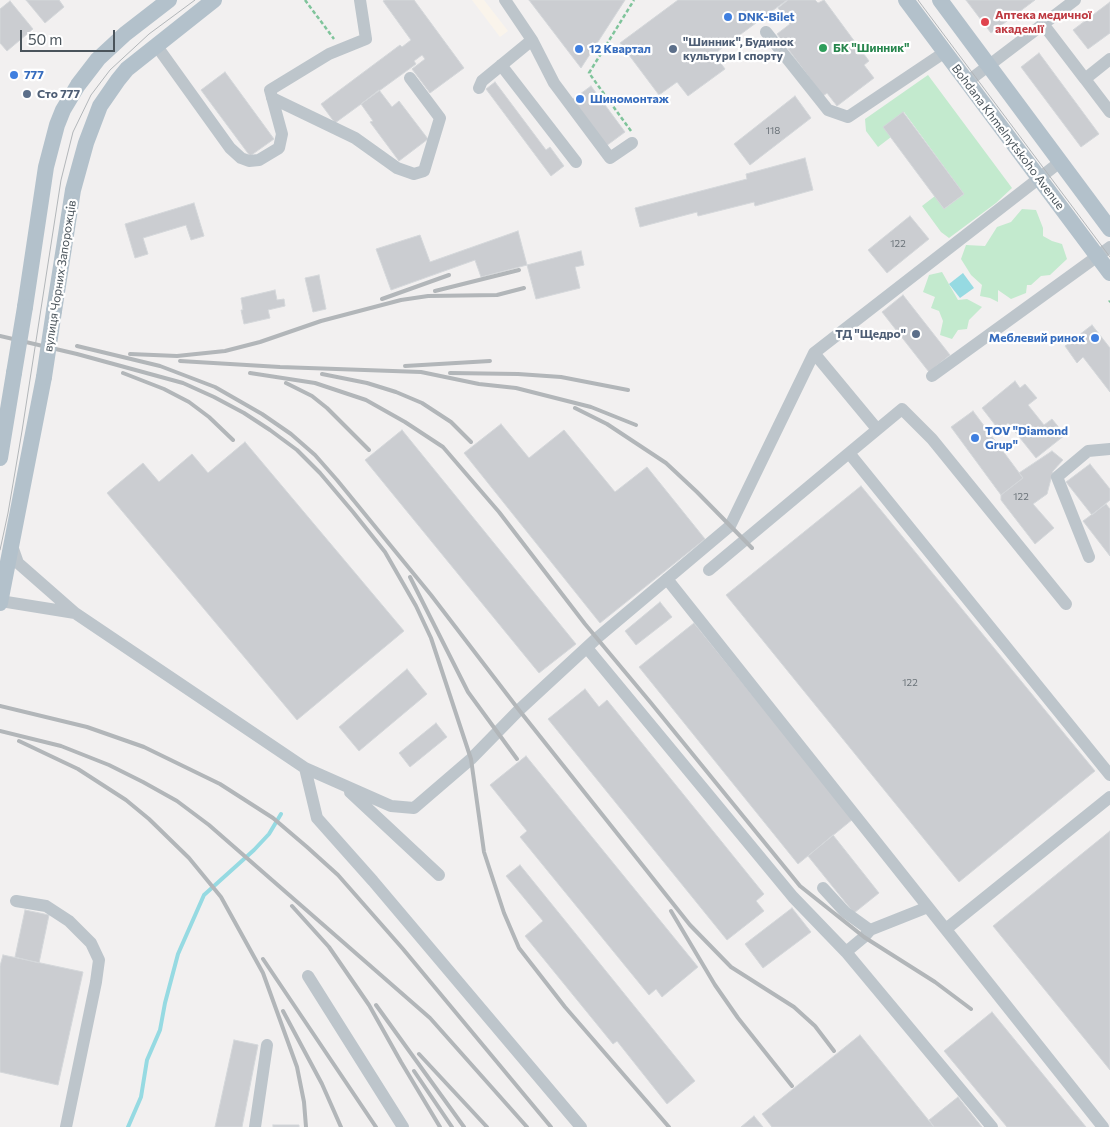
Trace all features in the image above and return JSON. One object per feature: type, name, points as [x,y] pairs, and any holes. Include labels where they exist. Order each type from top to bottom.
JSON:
[{"type":"main road","points":[[0,458],[46,167],[57,124],[63,110],[87,72],[104,53],[169,0]]},
{"type":"main road","name":"вулиця Чорних Запорожців","points":[[0,602],[44,377],[73,190],[94,120],[100,106],[118,80],[134,63],[214,0]]},
{"type":"main road","name":"Bohdana Khmelnytskoho Avenue","points":[[906,0],[1039,178],[1104,252],[1110,273]]},
{"type":"main road","points":[[940,0],[1110,230]]},
{"type":"street","points":[[156,45],[230,148],[241,158],[249,161],[259,160],[279,148],[282,134],[270,90],[329,54],[366,39],[360,0]]},
{"type":"street","points":[[505,0],[532,40],[554,83],[610,158],[632,143]]},
{"type":"street","points":[[967,82],[1075,0]]},
{"type":"street","points":[[1043,24],[1110,112]]},
{"type":"street","points":[[766,32],[828,110],[848,117],[945,52]]},
{"type":"street","points":[[478,88],[482,81],[532,40]]},
{"type":"street","points":[[1085,79],[1110,59]]},
{"type":"street","points":[[501,65],[576,162]]},
{"type":"street","points":[[272,98],[355,138],[397,168],[414,174],[424,171],[440,118],[410,78]]},
{"type":"street","points":[[12,546],[18,563],[75,613],[305,768],[391,806],[414,808],[471,759],[519,710],[587,648],[730,526],[814,353],[1060,162]]},
{"type":"street","points":[[932,376],[1104,252]]},
{"type":"street","points":[[814,353],[878,430]]},
{"type":"street","points":[[709,570],[902,409],[932,439],[1066,604]]},
{"type":"street","points":[[1089,557],[1057,477],[1088,451],[1110,449]]},
{"type":"street","points":[[848,453],[1110,776]]},
{"type":"street","points":[[667,579],[1103,1127]]},
{"type":"street","points":[[0,602],[75,613]]},
{"type":"street","points":[[587,648],[793,897],[846,952],[992,1127]]},
{"type":"street","points":[[305,768],[317,818],[373,881],[581,1127]]},
{"type":"street","points":[[344,786],[439,875]]},
{"type":"street","points":[[946,929],[1110,797]]},
{"type":"street","points":[[822,888],[845,912],[870,930]]},
{"type":"street","points":[[16,902],[46,906],[69,922],[91,943],[99,960],[66,1127]]},
{"type":"street","points":[[846,952],[864,938],[870,930],[928,908]]},
{"type":"street","points":[[308,976],[402,1127]]},
{"type":"street","points":[[255,1127],[267,1045]]},
{"type":"path","points":[[305,0],[342,49]]},
{"type":"path","points":[[632,143],[630,131],[589,73],[634,0]]},
{"type":"shaded area","points":[[472,0],[484,0],[508,31],[500,37]]},
{"type":"green space","points":[[928,75],[1012,188],[996,203],[949,238],[941,232],[922,206],[935,196],[944,209],[964,194],[904,112],[891,137],[878,147],[866,131],[865,119]]},
{"type":"green space","points":[[1022,209],[1036,210],[1043,228],[1043,236],[1062,244],[1067,259],[1050,275],[1041,276],[1031,285],[1027,285],[1026,293],[1011,299],[998,290],[998,302],[980,296],[982,285],[971,275],[961,259],[966,245],[985,246],[997,227],[1011,222]]},
{"type":"green space","points":[[942,272],[958,300],[967,299],[982,307],[969,320],[967,329],[958,330],[952,339],[940,335],[943,321],[939,311],[931,308],[935,297],[923,292],[929,275]]},
{"type":"water","points":[[963,273],[974,288],[960,298],[949,284]]},
{"type":"building","points":[[26,0],[59,0],[64,7],[45,23]]},
{"type":"building","points":[[414,0],[464,68],[430,93],[412,69],[425,59],[422,55],[414,61],[416,64],[335,123],[321,104],[400,45],[402,47],[411,40],[383,1]]},
{"type":"building","name":"12 Квартал","points":[[529,0],[625,0],[581,68]]},
{"type":"building","name":"\"Шинник\", Будинок культури і спорту","points":[[678,0],[787,0],[714,54],[725,69],[688,96],[677,82],[659,95],[620,43]]},
{"type":"building","name":"БК \"Шинник\"","points":[[788,0],[815,0],[818,3],[824,0],[869,61],[864,65],[874,78],[837,106],[827,93],[823,96],[777,34],[790,24],[778,8]]},
{"type":"building","points":[[966,0],[1035,0],[991,33]]},
{"type":"building","points":[[10,1],[33,29],[7,51],[0,43],[0,9]]},
{"type":"building","points":[[1110,2],[1110,33],[1088,49],[1073,30]]},
{"type":"building","points":[[1039,53],[1099,134],[1081,147],[1021,67]]},
{"type":"building","points":[[225,72],[274,139],[250,156],[201,90]]},
{"type":"building","points":[[495,82],[546,150],[550,147],[564,166],[551,176],[486,89]]},
{"type":"building","points":[[591,86],[625,132],[606,146],[572,100]]},
{"type":"building","points":[[379,90],[392,107],[399,101],[428,139],[399,161],[370,122],[373,121],[361,104]]},
{"type":"building","points":[[795,96],[811,118],[750,165],[734,144]]},
{"type":"building","points":[[903,112],[964,194],[944,209],[883,127]]},
{"type":"building","points":[[805,158],[813,190],[755,206],[754,202],[698,216],[697,212],[640,227],[635,208],[747,179],[746,174]]},
{"type":"building","points":[[194,203],[204,236],[191,240],[186,225],[143,238],[148,254],[135,258],[125,224]]},
{"type":"building","points":[[910,216],[929,239],[887,273],[868,250]]},
{"type":"building","points":[[518,231],[527,265],[481,277],[475,260],[391,290],[376,249],[420,235],[430,262]]},
{"type":"building","points":[[581,251],[584,265],[575,267],[580,288],[536,299],[527,265]]},
{"type":"building","points":[[319,275],[326,309],[313,312],[305,278]]},
{"type":"building","points":[[275,290],[277,300],[284,299],[285,306],[268,310],[270,318],[244,324],[241,298]]},
{"type":"building","name":"ТД \"Щедро\"","points":[[903,295],[950,355],[929,372],[882,312]]},
{"type":"building","points":[[1092,325],[1110,348],[1110,392],[1083,357],[1077,363],[1065,346]]},
{"type":"building","points":[[1015,381],[1020,388],[1025,384],[1037,398],[1028,405],[1044,425],[1052,419],[1065,435],[1036,458],[1008,423],[999,430],[982,408]]},
{"type":"building","points":[[973,411],[1023,478],[1001,495],[951,427]]},
{"type":"building","points":[[501,424],[529,458],[564,430],[615,492],[647,467],[705,539],[600,623],[464,453]]},
{"type":"building","points":[[402,430],[576,644],[539,673],[365,460]]},
{"type":"building","points":[[245,442],[404,631],[297,720],[107,493],[143,463],[159,482],[192,454],[208,473]]},
{"type":"building","points":[[1052,451],[1063,460],[1053,471],[1047,494],[1033,504],[1054,528],[1035,544],[1001,500],[1001,495],[1023,478],[1019,473]]},
{"type":"building","points":[[1090,464],[1110,489],[1110,500],[1092,515],[1066,482]]},
{"type":"building","points":[[861,486],[1095,771],[959,882],[726,595]]},
{"type":"building","points":[[1106,504],[1110,509],[1110,556],[1083,521]]},
{"type":"building","points":[[660,602],[672,617],[636,645],[625,631]]},
{"type":"building","points":[[694,623],[853,819],[798,864],[639,667]]},
{"type":"building","points":[[407,669],[427,694],[359,751],[339,727]]},
{"type":"building","points":[[585,689],[599,707],[607,700],[764,894],[756,901],[764,911],[727,940],[548,719]]},
{"type":"building","points":[[436,723],[447,737],[410,767],[399,753]]},
{"type":"building","points":[[526,756],[698,967],[662,997],[656,989],[649,995],[520,837],[527,831],[490,785]]},
{"type":"building","points":[[1110,831],[1110,1070],[993,926]]},
{"type":"building","points":[[833,835],[879,893],[854,913],[808,856]]},
{"type":"building","points":[[520,865],[695,1081],[667,1104],[617,1041],[613,1044],[525,936],[543,921],[506,876]]},
{"type":"building","points":[[792,908],[811,932],[763,968],[745,944]]},
{"type":"building","points":[[25,910],[49,915],[39,963],[15,957]]},
{"type":"building","points":[[3,955],[83,972],[58,1085],[0,1072],[0,966]]},
{"type":"building","points":[[992,1012],[1086,1127],[1007,1127],[944,1051]]},
{"type":"building","points":[[860,1035],[934,1127],[772,1127],[762,1114]]},
{"type":"building","points":[[234,1040],[258,1045],[242,1127],[215,1127]]},
{"type":"building","points":[[958,1097],[982,1127],[934,1127],[929,1120]]},
{"type":"building","points":[[754,1116],[763,1127],[741,1127]]},
{"type":"building","points":[[273,1125],[299,1125],[299,1127],[273,1127]]},
{"type":"waterway","points":[[128,1127],[141,1097],[147,1060],[160,1030],[178,954],[204,895],[254,850],[269,834],[281,814]]},
{"type":"tram line","points":[[0,550],[22,431],[61,180],[73,132],[91,95],[110,70],[149,34],[195,0]]},
{"type":"tram line","points":[[918,0],[1110,257]]},
{"type":"railway","points":[[435,291],[519,270]]},
{"type":"railway","points":[[382,299],[449,275]]},
{"type":"railway","points":[[130,354],[177,356],[225,351],[260,342],[321,321],[401,300],[428,296],[497,295],[524,288]]},
{"type":"railway","points":[[0,336],[77,354],[183,383],[214,397],[244,413],[297,450],[320,473],[353,512],[385,552],[416,606],[431,638],[471,759],[484,852],[504,913],[519,948],[565,1007],[669,1127]]},
{"type":"railway","points":[[77,346],[160,366],[215,387],[262,414],[291,434],[315,455],[431,595],[519,710],[690,925],[731,967],[794,1007],[815,1026],[834,1051]]},
{"type":"railway","points":[[180,361],[421,372],[479,384],[516,388],[591,407],[636,425]]},
{"type":"railway","points":[[405,366],[490,361]]},
{"type":"railway","points":[[123,373],[164,389],[189,402],[209,417],[233,440]]},
{"type":"railway","points":[[250,373],[315,383],[366,400],[405,422],[443,447],[499,512],[585,624],[800,886],[864,937],[935,982],[971,1009]]},
{"type":"railway","points":[[450,373],[561,377],[628,390]]},
{"type":"railway","points":[[322,374],[367,383],[422,403],[451,422],[471,442]]},
{"type":"railway","points":[[286,383],[312,396],[327,408],[369,450]]},
{"type":"railway","points":[[575,408],[607,424],[666,463],[752,548]]},
{"type":"railway","points":[[410,577],[468,692],[517,759]]},
{"type":"railway","points":[[0,706],[87,727],[144,747],[220,784],[273,818],[338,875],[403,949],[551,1127]]},
{"type":"railway","points":[[0,731],[61,746],[109,765],[177,801],[209,825],[430,1018],[527,1127]]},
{"type":"railway","points":[[19,741],[78,769],[126,800],[149,819],[189,858],[221,897],[263,973],[297,1067],[304,1102],[306,1127]]},
{"type":"railway","points":[[292,906],[329,947],[369,1005],[440,1127]]},
{"type":"railway","points":[[671,911],[715,985],[738,1018],[792,1086]]},
{"type":"railway","points":[[263,959],[376,1127]]},
{"type":"railway","points":[[376,1005],[464,1127]]},
{"type":"railway","points":[[283,1011],[322,1084],[341,1127]]},
{"type":"railway","points":[[419,1054],[487,1127]]},
{"type":"railway","points":[[414,1071],[452,1127]]},
{"type":"place","name":"DNK-Bilet","points":[[728,17]]},
{"type":"place","name":"Аптека медичної академії","points":[[985,22]]},
{"type":"place","name":"БК \"Шинник\"","points":[[823,48]]},
{"type":"place","name":"12 Квартал","points":[[579,49]]},
{"type":"place","name":"\"Шинник\", Будинок культури і спорту","points":[[673,49]]},
{"type":"place","name":"777","points":[[14,75]]},
{"type":"place","name":"Сто 777","points":[[27,94]]},
{"type":"place","name":"Шиномонтаж","points":[[580,99]]},
{"type":"place","name":"ТД \"Щедро\"","points":[[916,334]]},
{"type":"place","name":"Меблевий ринок","points":[[1095,338]]},
{"type":"place","name":"TOV \"Diamond Grup\"","points":[[975,438]]}]
